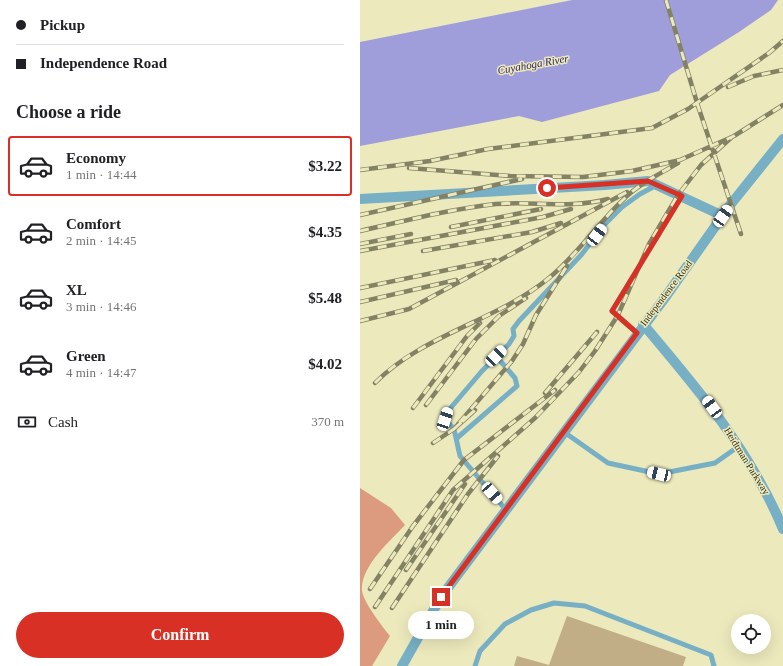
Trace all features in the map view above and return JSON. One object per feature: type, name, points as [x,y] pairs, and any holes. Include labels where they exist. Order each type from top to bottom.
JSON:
[{"type":"street","name":"Independence Road","points":[[402,666],[441,597],[664,298],[723,216],[783,139]]},
{"type":"street","points":[[360,199],[605,185],[648,181],[723,216]]},
{"type":"street","name":"Heidtman Parkway","points":[[640,329],[695,384],[739,446],[769,495],[783,529]]},
{"type":"lane","points":[[506,510],[460,456],[454,428],[445,419],[448,411],[514,336],[513,329],[519,321],[582,254],[604,225],[628,203],[657,185]]},
{"type":"lane","points":[[640,329],[612,311],[682,196]]},
{"type":"lane","points":[[457,438],[517,386],[515,378],[496,356]]},
{"type":"lane","points":[[564,432],[608,463],[659,474],[715,463],[739,446]]},
{"type":"lane","points":[[475,666],[480,651],[505,624],[530,610],[554,603],[585,606],[711,654],[714,666]]},
{"type":"shaded area","points":[[360,488],[391,508],[405,525],[377,555],[366,573],[363,582],[362,591],[366,602],[390,636],[372,666],[360,666]]},
{"type":"water","name":"Cuyahoga River","points":[[572,0],[778,0],[771,10],[670,75],[659,91],[542,122],[519,116],[360,146],[360,42]]},
{"type":"building","points":[[567,616],[686,657],[683,666],[514,666],[517,656],[549,665]]},
{"type":"railway","points":[[666,0],[698,106],[741,234]]},
{"type":"railway","points":[[360,170],[430,161],[488,149],[652,128],[688,109],[769,53],[783,41]]},
{"type":"railway","points":[[728,87],[754,76],[783,70]]},
{"type":"railway","points":[[409,168],[510,176],[583,177],[632,171],[680,160],[734,136],[783,105]]},
{"type":"railway","points":[[375,607],[453,490],[535,418],[579,372],[595,351],[618,315],[649,244],[678,195],[701,165],[732,137]]},
{"type":"railway","points":[[375,383],[394,366],[415,352],[529,293],[559,269],[615,208],[631,193],[644,183],[678,163]]},
{"type":"railway","points":[[360,215],[522,179]]},
{"type":"railway","points":[[360,321],[409,309],[627,192]]},
{"type":"railway","points":[[360,231],[479,206],[510,203],[580,204],[608,199]]},
{"type":"railway","points":[[451,227],[541,209]]},
{"type":"railway","points":[[360,251],[543,217],[571,209]]},
{"type":"railway","points":[[423,251],[532,232],[561,223]]},
{"type":"railway","points":[[360,244],[411,234]]},
{"type":"railway","points":[[360,288],[495,260]]},
{"type":"railway","points":[[433,443],[454,429],[473,412],[475,410],[454,429],[512,361],[523,344],[536,315],[567,266]]},
{"type":"railway","points":[[360,302],[456,280]]},
{"type":"railway","points":[[426,405],[476,339],[499,316],[526,298]]},
{"type":"railway","points":[[413,408],[467,336],[480,323]]},
{"type":"railway","points":[[545,393],[597,332]]},
{"type":"railway","points":[[370,589],[413,526],[464,460],[555,390]]},
{"type":"railway","points":[[392,608],[468,494],[498,456]]},
{"type":"railway","points":[[406,570],[465,484]]},
{"type":"route","points":[[441,597],[637,333],[612,311],[682,196],[648,181],[547,188]]}]
